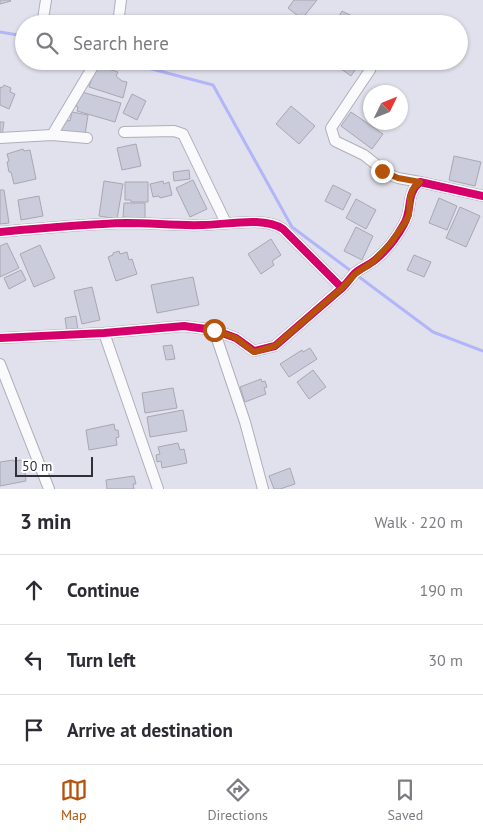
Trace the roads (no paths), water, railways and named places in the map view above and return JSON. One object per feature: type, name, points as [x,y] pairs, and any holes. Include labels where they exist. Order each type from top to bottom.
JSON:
[{"type":"street","points":[[44,15],[46,0]]},
{"type":"street","points":[[120,15],[122,0]]},
{"type":"street","points":[[52,135],[91,70]]},
{"type":"street","points":[[370,70],[331,128],[334,140],[364,155],[388,174],[398,178],[483,196]]},
{"type":"street","points":[[124,132],[174,131],[183,134],[226,223]]},
{"type":"street","points":[[0,138],[52,135],[87,138]]},
{"type":"street","points":[[0,338],[104,333],[184,326],[214,330],[236,338],[254,352],[275,346],[342,288],[355,274],[374,261],[390,244],[409,215],[410,198],[413,189],[420,182]]},
{"type":"street","points":[[0,232],[106,224],[268,224],[278,226],[342,288]]},
{"type":"street","points":[[214,330],[246,422],[263,489]]},
{"type":"street","points":[[104,333],[158,489]]},
{"type":"street","points":[[0,364],[49,489]]},
{"type":"waterway","points":[[0,32],[15,34]]},
{"type":"waterway","points":[[156,70],[213,85],[292,227],[433,332],[483,351]]}]
